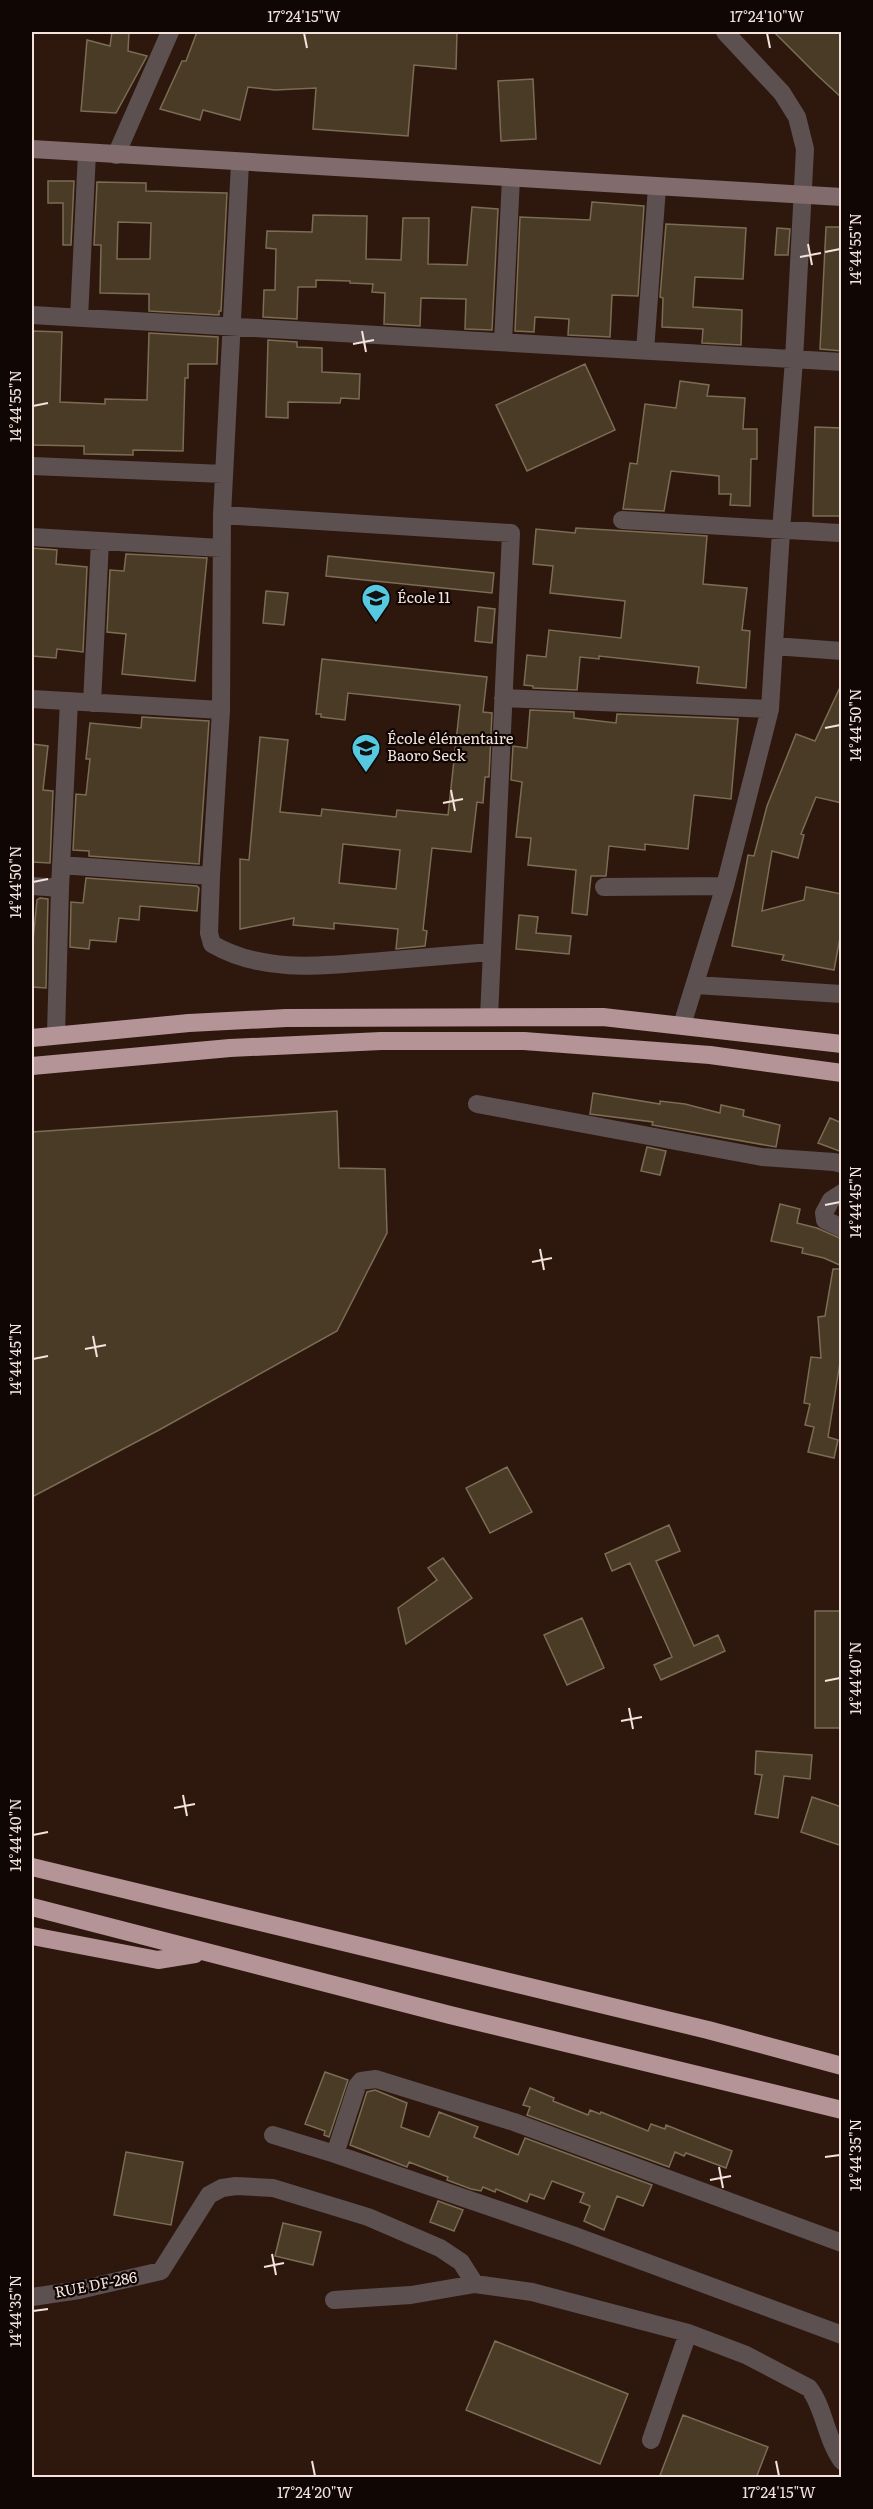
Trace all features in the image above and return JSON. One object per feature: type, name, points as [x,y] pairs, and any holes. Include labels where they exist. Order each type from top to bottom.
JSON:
[{"type":"highway","points":[[32,1038],[189,1023],[286,1018],[603,1017],[842,1044]]},
{"type":"highway","points":[[32,1066],[230,1048],[381,1041],[524,1041],[710,1055],[842,1073]]},
{"type":"highway","points":[[32,1867],[708,2030],[842,2066]]},
{"type":"highway","points":[[32,1907],[439,2012],[842,2110]]},
{"type":"highway","points":[[32,1936],[158,1959],[206,1953]]},
{"type":"street","points":[[116,154],[170,32]]},
{"type":"street","points":[[682,1025],[725,886],[770,709],[794,360],[805,149],[797,117],[782,93],[725,32]]},
{"type":"street","points":[[32,149],[842,197]]},
{"type":"street","points":[[79,318],[87,153]]},
{"type":"street","points":[[240,163],[222,515],[221,710],[211,876],[209,933],[212,944],[224,951],[271,965],[317,967],[491,952]]},
{"type":"street","points":[[503,342],[511,178]]},
{"type":"street","points":[[645,351],[657,187]]},
{"type":"street","points":[[32,315],[842,362]]},
{"type":"street","points":[[32,466],[224,474]]},
{"type":"street","points":[[222,515],[511,533],[489,1017]]},
{"type":"street","points":[[622,520],[781,531],[839,532]]},
{"type":"street","points":[[32,537],[221,548]]},
{"type":"street","points":[[92,703],[100,541]]},
{"type":"street","points":[[774,646],[842,651]]},
{"type":"street","points":[[503,698],[770,709]]},
{"type":"street","points":[[32,699],[221,710]]},
{"type":"street","points":[[56,1034],[69,701]]},
{"type":"street","points":[[61,865],[211,876]]},
{"type":"street","points":[[32,886],[60,888]]},
{"type":"street","points":[[604,886],[725,886]]},
{"type":"street","points":[[695,985],[842,994]]},
{"type":"street","points":[[477,1104],[762,1157],[842,1164]]},
{"type":"street","points":[[841,1192],[831,1200],[824,1213],[825,1220],[842,1228]]},
{"type":"street","points":[[335,2154],[357,2086],[361,2081],[376,2079],[514,2122],[842,2243]]},
{"type":"street","points":[[273,2135],[572,2235],[842,2335]]},
{"type":"street","name":"RUE DF-286","points":[[32,2297],[79,2290],[161,2271],[209,2196],[222,2188],[236,2186],[273,2188],[368,2217],[440,2248],[461,2262],[475,2284]]},
{"type":"street","points":[[334,2300],[411,2295],[475,2284],[532,2292],[688,2333],[746,2355],[808,2388],[815,2397],[832,2448],[842,2461]]},
{"type":"street","points":[[651,2440],[688,2333]]},
{"type":"building","points":[[112,32],[129,32],[128,51],[147,56],[116,113],[81,111],[87,40],[110,46]]},
{"type":"building","points":[[197,32],[457,32],[456,69],[414,65],[408,136],[313,129],[316,88],[275,90],[248,87],[240,120],[203,110],[200,120],[160,109],[182,61],[186,61]]},
{"type":"building","points":[[774,32],[842,32],[842,98],[817,75]]},
{"type":"building","points":[[533,79],[536,139],[501,141],[498,81]]},
{"type":"building","points":[[48,181],[74,181],[71,245],[63,245],[63,203],[48,203]]},
{"type":"building","points":[[97,182],[146,183],[146,191],[227,193],[219,315],[149,311],[149,294],[100,293],[101,245],[94,245]],"holes":[[[118,222],[151,223],[150,259],[117,259]]]},
{"type":"building","points":[[592,202],[644,206],[638,296],[612,295],[610,337],[568,335],[569,319],[535,317],[534,332],[515,331],[520,217],[590,220]]},
{"type":"building","points":[[472,207],[498,209],[492,330],[465,329],[466,299],[421,298],[420,326],[384,324],[385,293],[372,292],[373,284],[350,283],[350,281],[316,280],[316,287],[298,287],[297,319],[263,317],[264,290],[275,290],[276,249],[266,248],[267,231],[312,232],[313,215],[367,216],[366,259],[401,260],[403,218],[429,218],[428,264],[467,265]]},
{"type":"building","points":[[666,224],[746,228],[743,279],[695,277],[693,307],[742,310],[741,345],[702,343],[703,329],[662,327],[663,298],[660,297]]},
{"type":"building","points":[[826,227],[842,227],[842,351],[820,349]]},
{"type":"building","points":[[777,228],[790,229],[788,255],[775,255]]},
{"type":"building","points":[[32,331],[62,332],[60,402],[105,404],[105,399],[147,400],[149,333],[218,337],[217,364],[188,364],[188,378],[185,378],[183,451],[133,450],[133,455],[84,454],[84,446],[32,445]]},
{"type":"building","points":[[268,340],[297,342],[297,347],[322,348],[322,372],[360,374],[359,399],[341,398],[340,403],[288,402],[288,418],[266,417]]},
{"type":"building","points":[[585,364],[615,430],[527,471],[496,405]]},
{"type":"building","points":[[680,381],[709,385],[707,396],[745,398],[743,429],[757,429],[757,459],[751,459],[750,506],[730,505],[731,494],[719,494],[719,476],[671,471],[664,511],[623,509],[630,463],[637,464],[645,404],[676,408]]},
{"type":"building","points":[[815,427],[842,428],[840,516],[813,516]]},
{"type":"building","points":[[576,528],[707,536],[703,584],[747,588],[742,630],[750,631],[746,688],[697,683],[699,667],[599,656],[599,659],[580,657],[577,690],[533,688],[533,686],[524,685],[527,655],[546,657],[549,630],[621,638],[625,601],[550,593],[553,566],[533,564],[536,529],[575,533]]},
{"type":"building","points":[[32,548],[57,550],[56,564],[87,567],[83,652],[57,649],[56,658],[32,656]]},
{"type":"building","points":[[126,554],[207,558],[195,681],[122,674],[126,634],[107,632],[110,570],[124,571]]},
{"type":"building","points":[[328,556],[494,573],[492,593],[326,576]]},
{"type":"building","points":[[266,591],[288,593],[284,625],[263,623]]},
{"type":"building","points":[[478,607],[495,609],[492,643],[475,641]]},
{"type":"building","points":[[322,659],[487,677],[483,712],[492,713],[489,777],[485,777],[483,803],[477,802],[471,852],[432,848],[423,930],[427,931],[425,946],[396,949],[398,929],[334,923],[334,929],[293,925],[294,918],[240,929],[240,859],[249,860],[260,737],[288,740],[280,812],[321,816],[322,809],[396,817],[397,810],[448,815],[460,705],[348,693],[345,720],[321,717],[321,714],[316,714]],"holes":[[[343,844],[400,850],[396,889],[339,883]]]},
{"type":"building","points":[[842,683],[842,803],[816,797],[801,834],[804,835],[798,858],[772,851],[762,911],[804,900],[806,887],[842,894],[842,927],[834,970],[782,960],[784,955],[732,946],[748,855],[754,856],[767,806],[796,734],[815,741]]},
{"type":"building","points":[[530,710],[574,712],[574,718],[616,723],[617,714],[738,719],[731,799],[694,795],[688,849],[645,844],[645,850],[609,846],[606,876],[591,876],[587,915],[572,913],[576,870],[528,865],[531,838],[516,837],[522,782],[511,780],[513,746],[527,748]]},
{"type":"building","points":[[142,717],[209,721],[199,864],[89,856],[89,851],[73,850],[76,794],[86,795],[90,759],[86,759],[90,723],[141,728]]},
{"type":"building","points":[[32,744],[48,746],[43,790],[53,791],[50,863],[32,862]]},
{"type":"building","points":[[86,878],[197,886],[199,888],[197,911],[140,906],[139,920],[119,918],[116,942],[90,940],[89,949],[70,947],[71,902],[83,903]]},
{"type":"building","points":[[48,899],[46,988],[32,987],[32,951],[37,900]]},
{"type":"building","points":[[519,915],[538,917],[536,933],[571,936],[569,954],[516,949]]},
{"type":"building","points":[[593,1093],[660,1104],[660,1101],[685,1104],[720,1113],[721,1105],[744,1110],[743,1116],[780,1125],[776,1147],[652,1125],[653,1122],[590,1114]]},
{"type":"building","points":[[337,1111],[339,1168],[385,1169],[387,1233],[337,1331],[159,1430],[32,1497],[32,1132]]},
{"type":"building","points":[[830,1118],[842,1123],[842,1152],[818,1143]]},
{"type":"building","points":[[647,1147],[666,1151],[660,1175],[641,1171]]},
{"type":"building","points":[[780,1204],[800,1209],[797,1223],[817,1228],[842,1239],[842,1266],[824,1258],[802,1253],[803,1248],[771,1241]]},
{"type":"building","points":[[833,1269],[842,1269],[842,1350],[828,1437],[838,1440],[834,1458],[808,1452],[814,1427],[805,1425],[810,1404],[804,1403],[811,1357],[821,1358],[818,1317],[825,1316]]},
{"type":"building","points":[[507,1467],[532,1512],[490,1533],[466,1488]]},
{"type":"building","points":[[669,1525],[680,1551],[656,1561],[694,1646],[718,1635],[725,1651],[661,1680],[654,1665],[672,1657],[630,1563],[612,1571],[605,1554]]},
{"type":"building","points":[[443,1558],[472,1598],[406,1644],[398,1608],[437,1580],[428,1568]]},
{"type":"building","points":[[815,1611],[842,1611],[842,1728],[815,1728]]},
{"type":"building","points":[[582,1618],[604,1668],[567,1685],[544,1635]]},
{"type":"building","points":[[756,1751],[812,1755],[810,1779],[784,1776],[778,1818],[755,1814],[762,1775],[755,1774]]},
{"type":"building","points":[[812,1797],[842,1807],[842,1846],[801,1832]]},
{"type":"building","points":[[325,2072],[348,2080],[329,2137],[324,2135],[325,2131],[305,2124]]},
{"type":"building","points":[[530,2088],[554,2098],[553,2101],[588,2115],[590,2110],[600,2114],[601,2112],[648,2131],[651,2124],[665,2129],[666,2125],[732,2151],[726,2168],[686,2153],[684,2156],[675,2152],[669,2167],[527,2115],[530,2107],[523,2105]]},
{"type":"building","points":[[375,2090],[407,2103],[401,2127],[429,2137],[439,2112],[478,2127],[474,2137],[518,2155],[525,2138],[652,2185],[643,2206],[617,2196],[604,2230],[584,2221],[590,2206],[580,2202],[584,2193],[552,2181],[544,2199],[530,2194],[527,2202],[496,2189],[495,2192],[483,2187],[481,2191],[471,2189],[447,2180],[448,2177],[409,2162],[407,2167],[350,2145],[367,2092]]},
{"type":"building","points":[[126,2152],[183,2162],[171,2225],[114,2215]]},
{"type":"building","points":[[438,2201],[463,2210],[454,2231],[430,2222]]},
{"type":"building","points":[[283,2223],[321,2232],[313,2265],[275,2256]]},
{"type":"building","points":[[495,2341],[628,2394],[600,2464],[466,2410]]},
{"type":"building","points":[[683,2415],[768,2447],[756,2478],[659,2478]]},
{"type":"place","name":"École 11","points":[[376,624]]},
{"type":"place","name":"École élémentaire Baoro Seck","points":[[366,774]]}]
